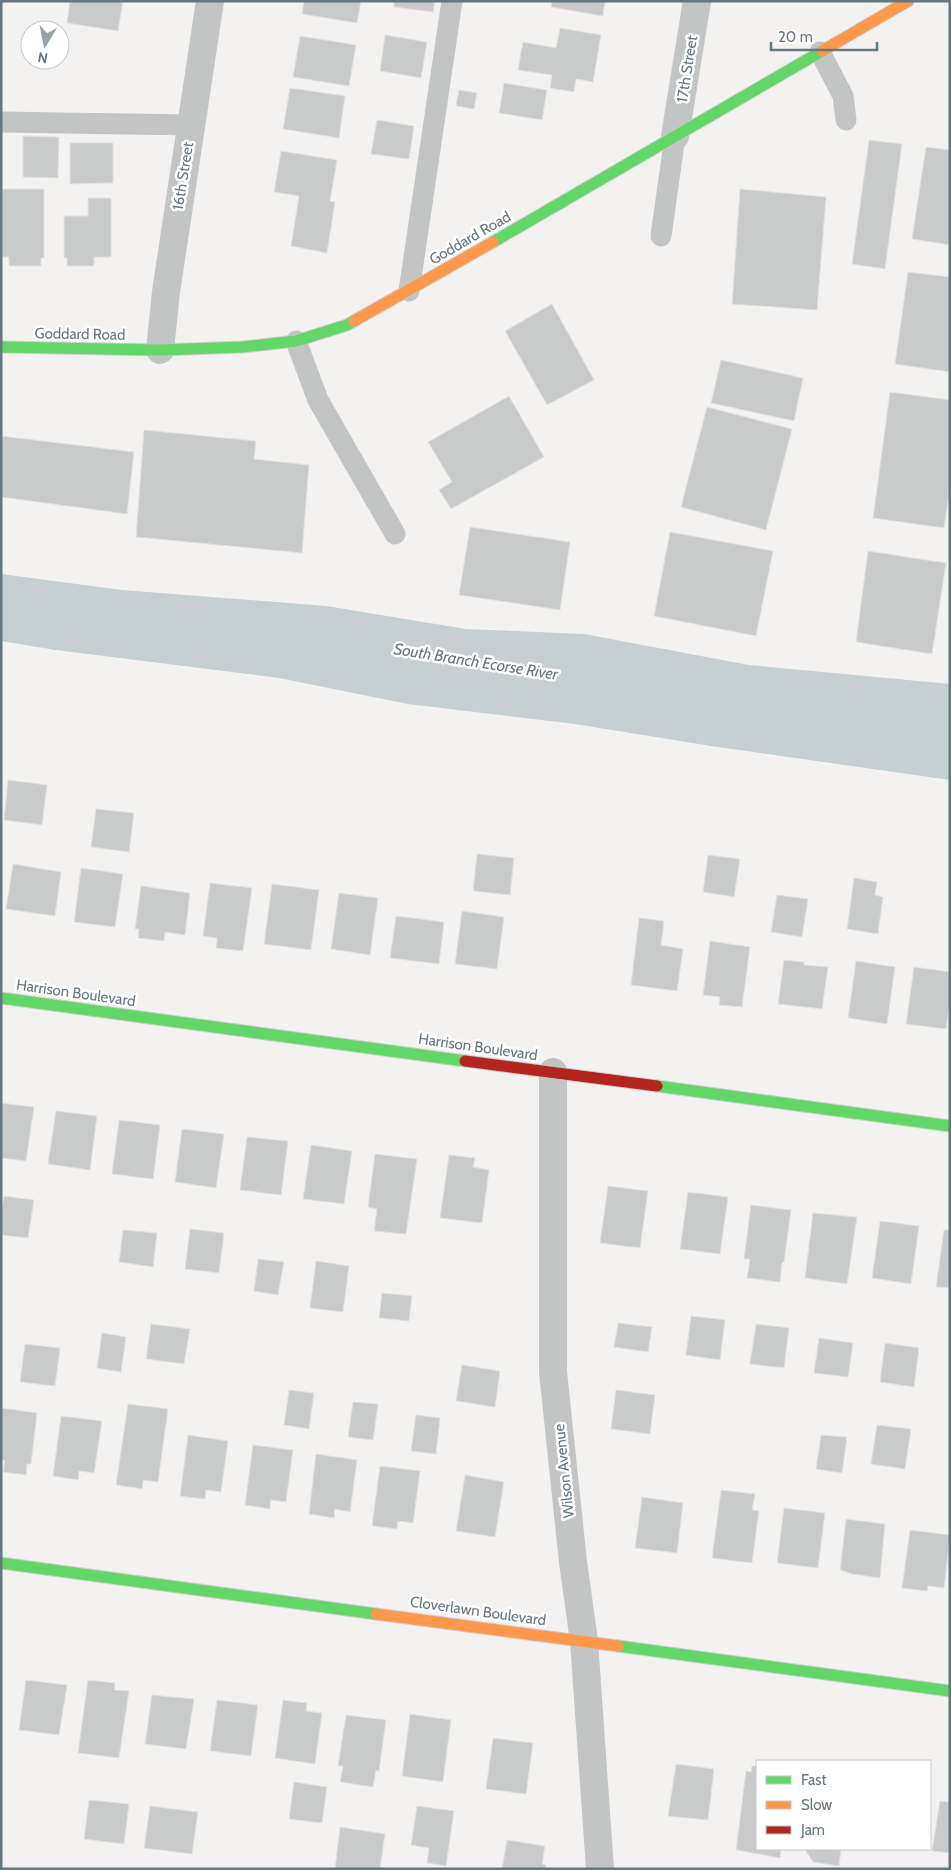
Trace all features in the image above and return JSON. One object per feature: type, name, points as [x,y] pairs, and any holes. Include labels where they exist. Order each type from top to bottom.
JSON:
[{"type":"street","name":"16th Street","points":[[160,350],[166,292],[210,1]]},
{"type":"street","name":"17th Street","points":[[675,136],[697,1]]},
{"type":"street","name":"Goddard Road","points":[[1,347],[160,350],[242,347],[296,341],[347,325],[409,291],[908,1]]},
{"type":"street","name":"Harrison Boulevard","points":[[1,998],[950,1126]]},
{"type":"street","name":"Wilson Avenue","points":[[553,1072],[553,1372],[584,1641],[600,1869]]},
{"type":"street","name":"Cloverlawn Boulevard","points":[[1,1563],[950,1691]]},
{"type":"lane","points":[[409,291],[452,1]]},
{"type":"lane","points":[[820,52],[843,96],[846,120]]},
{"type":"lane","points":[[1,122],[191,125]]},
{"type":"lane","points":[[661,236],[675,136]]},
{"type":"lane","points":[[296,341],[318,400],[395,534]]},
{"type":"water","name":"South Branch Ecorse River","points":[[1,574],[122,590],[326,606],[466,629],[584,634],[749,665],[950,684],[950,780],[711,746],[575,724],[408,704],[279,678],[56,650],[1,641]]},
{"type":"building","points":[[70,1],[123,1],[118,31],[70,23],[70,20],[67,20]]},
{"type":"building","points":[[304,1],[361,1],[357,23],[302,14]]},
{"type":"building","points":[[394,1],[435,1],[433,12],[394,7]]},
{"type":"building","points":[[552,1],[605,1],[603,16],[551,7]]},
{"type":"building","points":[[560,28],[601,35],[593,82],[576,79],[574,92],[550,88],[552,75],[518,70],[523,42],[556,48]]},
{"type":"building","points":[[385,35],[427,42],[421,78],[380,71]]},
{"type":"building","points":[[300,36],[356,45],[349,86],[293,77]]},
{"type":"building","points":[[504,83],[547,90],[542,120],[499,113]]},
{"type":"building","points":[[290,88],[345,96],[339,138],[283,129]]},
{"type":"building","points":[[459,90],[477,93],[474,109],[456,106]]},
{"type":"building","points":[[377,120],[414,126],[409,159],[371,154]]},
{"type":"building","points":[[23,136],[59,137],[58,178],[23,177]]},
{"type":"building","points":[[869,140],[902,144],[885,269],[852,264]]},
{"type":"building","points":[[70,143],[113,143],[113,183],[70,184]]},
{"type":"building","points":[[926,147],[950,150],[950,245],[912,239]]},
{"type":"building","points":[[281,151],[337,160],[330,201],[335,202],[327,253],[291,246],[299,196],[274,192]]},
{"type":"building","points":[[2,189],[44,189],[44,258],[41,258],[41,266],[9,266],[9,257],[2,257]]},
{"type":"building","points":[[740,189],[826,197],[817,310],[732,304]]},
{"type":"building","points":[[88,198],[111,198],[111,257],[94,257],[94,266],[67,266],[67,258],[64,258],[64,216],[88,216]]},
{"type":"building","points":[[908,272],[950,277],[950,372],[895,364]]},
{"type":"building","points":[[552,304],[594,380],[547,405],[505,331]]},
{"type":"building","points":[[721,360],[803,378],[794,421],[711,403]]},
{"type":"building","points":[[890,392],[950,400],[950,487],[944,528],[873,518]]},
{"type":"building","points":[[509,396],[544,457],[451,509],[439,490],[452,482],[428,442]]},
{"type":"building","points":[[707,407],[792,429],[766,530],[681,507]]},
{"type":"building","points":[[144,430],[256,441],[254,459],[309,465],[302,553],[136,537]]},
{"type":"building","points":[[1,436],[134,452],[127,514],[1,497]]},
{"type":"building","points":[[470,527],[570,542],[560,610],[459,595]]},
{"type":"building","points":[[670,532],[773,551],[756,636],[654,616]]},
{"type":"building","points":[[868,551],[946,563],[932,654],[856,642]]},
{"type":"building","points":[[8,780],[47,785],[42,825],[4,820]]},
{"type":"building","points":[[96,809],[134,813],[129,852],[91,847]]},
{"type":"building","points":[[477,854],[514,858],[510,895],[473,891]]},
{"type":"building","points":[[708,855],[740,859],[734,897],[703,892]]},
{"type":"building","points":[[13,864],[61,872],[55,916],[6,909]]},
{"type":"building","points":[[81,868],[123,874],[115,927],[74,922]]},
{"type":"building","points":[[854,878],[877,882],[875,895],[883,897],[878,934],[847,929]]},
{"type":"building","points":[[210,883],[252,888],[243,951],[216,948],[217,938],[203,936]]},
{"type":"building","points":[[272,884],[319,890],[311,950],[264,944]]},
{"type":"building","points":[[141,886],[190,893],[185,935],[165,932],[164,941],[138,938],[139,929],[135,929]]},
{"type":"building","points":[[339,893],[378,898],[370,955],[331,949]]},
{"type":"building","points":[[777,895],[808,899],[802,937],[771,932]]},
{"type":"building","points":[[462,911],[504,917],[497,969],[455,964]]},
{"type":"building","points":[[396,916],[444,922],[439,964],[390,958]]},
{"type":"building","points":[[639,918],[664,921],[661,945],[683,949],[677,991],[631,985]]},
{"type":"building","points":[[710,941],[750,947],[742,1007],[719,1005],[720,997],[703,995]]},
{"type":"building","points":[[784,960],[804,962],[804,965],[828,967],[822,1009],[778,1004]]},
{"type":"building","points":[[856,961],[895,967],[887,1024],[848,1018]]},
{"type":"building","points":[[914,967],[950,972],[950,999],[946,1029],[906,1024]]},
{"type":"building","points":[[1,1103],[34,1107],[26,1161],[1,1158]]},
{"type":"building","points":[[56,1111],[97,1116],[90,1170],[48,1164]]},
{"type":"building","points":[[119,1120],[160,1125],[153,1179],[112,1174]]},
{"type":"building","points":[[182,1129],[224,1134],[216,1188],[175,1182]]},
{"type":"building","points":[[247,1137],[288,1141],[281,1195],[240,1190]]},
{"type":"building","points":[[311,1145],[352,1151],[344,1204],[303,1199]]},
{"type":"building","points":[[375,1154],[417,1159],[406,1234],[374,1231],[377,1209],[368,1207]]},
{"type":"building","points":[[449,1155],[475,1158],[473,1167],[489,1170],[482,1223],[440,1218]]},
{"type":"building","points":[[608,1186],[648,1191],[640,1248],[600,1243]]},
{"type":"building","points":[[688,1192],[728,1197],[720,1254],[680,1249]]},
{"type":"building","points":[[4,1196],[34,1200],[28,1238],[1,1235],[1,1214]]},
{"type":"building","points":[[751,1205],[791,1210],[780,1282],[747,1278],[750,1259],[744,1259]]},
{"type":"building","points":[[813,1213],[857,1217],[847,1284],[805,1278]]},
{"type":"building","points":[[880,1221],[919,1226],[911,1284],[872,1278]]},
{"type":"building","points":[[190,1229],[224,1233],[219,1273],[185,1269]]},
{"type":"building","points":[[123,1230],[157,1233],[153,1267],[119,1262]]},
{"type":"building","points":[[944,1230],[950,1230],[950,1288],[936,1287]]},
{"type":"building","points":[[258,1259],[284,1262],[278,1295],[254,1291]]},
{"type":"building","points":[[316,1261],[349,1266],[343,1312],[310,1308]]},
{"type":"building","points":[[382,1293],[412,1296],[409,1321],[379,1318]]},
{"type":"building","points":[[691,1316],[725,1320],[720,1360],[686,1355]]},
{"type":"building","points":[[618,1323],[652,1327],[648,1352],[614,1347]]},
{"type":"building","points":[[151,1324],[190,1329],[184,1364],[146,1359]]},
{"type":"building","points":[[756,1324],[789,1328],[784,1368],[750,1364]]},
{"type":"building","points":[[102,1333],[126,1337],[121,1372],[97,1368]]},
{"type":"building","points":[[819,1338],[853,1343],[848,1377],[814,1373]]},
{"type":"building","points":[[885,1343],[919,1348],[914,1387],[880,1382]]},
{"type":"building","points":[[25,1344],[60,1348],[55,1386],[20,1382]]},
{"type":"building","points":[[462,1365],[500,1371],[495,1407],[456,1401]]},
{"type":"building","points":[[289,1390],[314,1393],[309,1429],[284,1425]]},
{"type":"building","points":[[616,1390],[655,1395],[650,1434],[611,1429]]},
{"type":"building","points":[[353,1402],[378,1404],[373,1440],[348,1437]]},
{"type":"building","points":[[128,1404],[168,1409],[158,1482],[143,1480],[142,1489],[116,1485]]},
{"type":"building","points":[[1,1408],[37,1413],[31,1464],[27,1464],[26,1475],[3,1472],[5,1460],[1,1460]]},
{"type":"building","points":[[416,1415],[440,1418],[436,1454],[411,1451]]},
{"type":"building","points":[[61,1416],[102,1421],[94,1473],[79,1471],[78,1480],[53,1476]]},
{"type":"building","points":[[877,1425],[911,1429],[905,1469],[871,1464]]},
{"type":"building","points":[[188,1435],[228,1441],[221,1492],[206,1490],[205,1499],[180,1496]]},
{"type":"building","points":[[821,1435],[847,1437],[842,1473],[816,1469]]},
{"type":"building","points":[[253,1445],[293,1450],[286,1502],[271,1500],[270,1509],[245,1505]]},
{"type":"building","points":[[316,1454],[357,1460],[350,1512],[335,1509],[334,1518],[309,1514]]},
{"type":"building","points":[[380,1466],[420,1471],[413,1523],[398,1521],[397,1529],[372,1526]]},
{"type":"building","points":[[465,1475],[504,1482],[495,1537],[456,1531]]},
{"type":"building","points":[[721,1490],[755,1494],[752,1510],[759,1511],[752,1563],[712,1558]]},
{"type":"building","points":[[642,1497],[683,1503],[677,1553],[635,1548]]},
{"type":"building","points":[[784,1508],[825,1513],[818,1568],[777,1563]]},
{"type":"building","points":[[846,1519],[885,1524],[880,1578],[852,1574],[840,1570]]},
{"type":"building","points":[[910,1530],[950,1535],[944,1588],[928,1586],[927,1591],[902,1588]]},
{"type":"building","points":[[26,1680],[67,1685],[59,1735],[19,1730]]},
{"type":"building","points":[[88,1680],[115,1683],[114,1690],[129,1691],[119,1758],[78,1753]]},
{"type":"building","points":[[152,1695],[194,1699],[186,1749],[145,1744]]},
{"type":"building","points":[[217,1700],[258,1705],[251,1756],[210,1751]]},
{"type":"building","points":[[283,1700],[307,1703],[306,1711],[322,1713],[315,1764],[275,1758]]},
{"type":"building","points":[[410,1714],[451,1720],[443,1782],[402,1776]]},
{"type":"building","points":[[346,1715],[386,1720],[379,1771],[376,1770],[373,1787],[340,1782],[343,1766],[338,1766]]},
{"type":"building","points":[[493,1738],[533,1743],[526,1794],[486,1789]]},
{"type":"building","points":[[676,1764],[714,1769],[708,1820],[668,1816]]},
{"type":"building","points":[[752,1766],[756,1766],[756,1850],[781,1850],[780,1858],[736,1850],[746,1771],[751,1772]]},
{"type":"building","points":[[294,1782],[327,1787],[322,1823],[289,1819]]},
{"type":"building","points":[[89,1800],[129,1804],[124,1844],[84,1839]]},
{"type":"building","points":[[940,1801],[950,1802],[950,1853],[932,1851]]},
{"type":"building","points":[[150,1806],[198,1812],[192,1854],[144,1848]]},
{"type":"building","points":[[417,1806],[454,1811],[446,1866],[427,1863],[429,1848],[411,1845]]},
{"type":"building","points":[[340,1827],[385,1834],[380,1869],[335,1869]]},
{"type":"building","points":[[507,1840],[545,1846],[542,1864],[546,1865],[545,1869],[502,1869]]},
{"type":"building","points":[[841,1850],[839,1866],[813,1862],[806,1851]]},
{"type":"traffic: fast","points":[[493,242],[822,51]]},
{"type":"traffic: fast","points":[[1,347],[160,350],[242,347],[296,341],[354,321]]},
{"type":"traffic: fast","points":[[1,998],[465,1061]]},
{"type":"traffic: fast","points":[[657,1086],[950,1126]]},
{"type":"traffic: fast","points":[[1,1563],[376,1614]]},
{"type":"traffic: fast","points":[[618,1646],[950,1691]]},
{"type":"traffic: slow","points":[[822,51],[908,1]]},
{"type":"traffic: slow","points":[[354,321],[493,242]]},
{"type":"traffic: slow","points":[[376,1614],[618,1646]]},
{"type":"traffic: jam","points":[[465,1061],[657,1086]]}]
